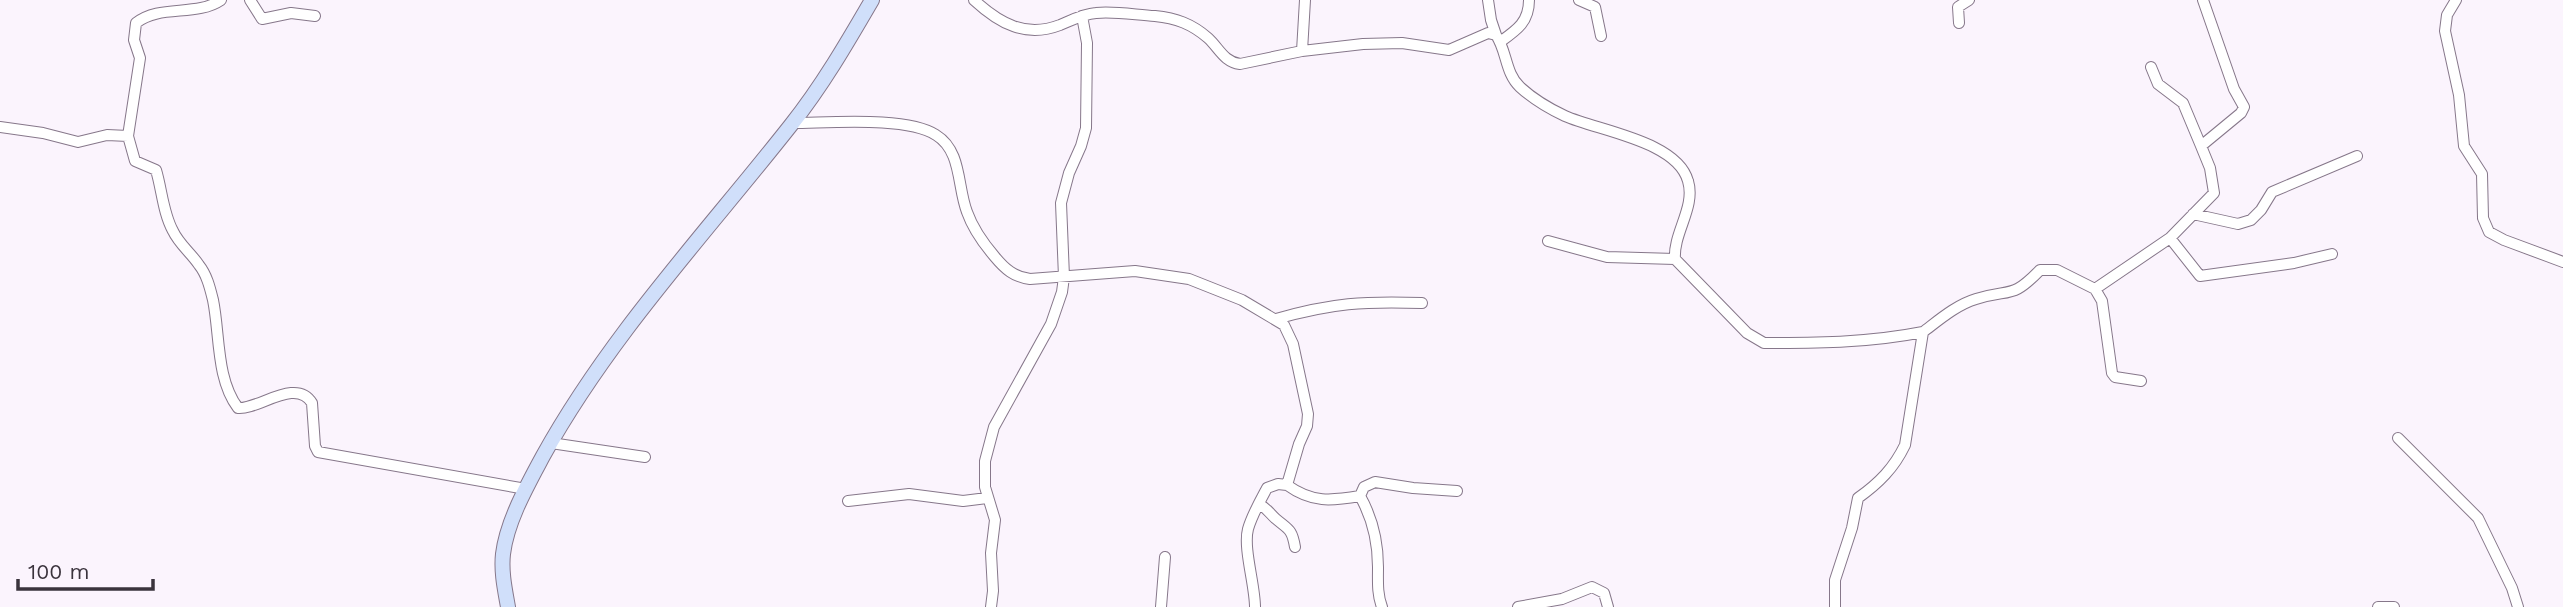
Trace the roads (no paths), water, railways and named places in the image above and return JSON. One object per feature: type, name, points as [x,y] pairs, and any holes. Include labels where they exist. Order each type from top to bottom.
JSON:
[{"type":"street","points":[[221,0],[197,8],[152,8],[135,25],[134,40],[140,58],[128,136],[135,161],[156,170],[171,229],[199,265],[207,280],[228,388],[238,408],[288,394],[303,395],[312,403],[315,446],[318,452],[526,489]]},
{"type":"street","points":[[250,0],[262,19],[291,13],[316,16]]},
{"type":"street","points":[[508,607],[503,555],[507,533],[526,489],[551,443],[587,383],[682,256],[793,123],[872,0]]},
{"type":"street","points":[[974,0],[996,19],[1026,31],[1059,26],[1082,16],[1106,12],[1183,21],[1207,37],[1225,57],[1236,63],[1247,64],[1302,51],[1391,43],[1449,50],[1489,33],[1498,38]]},
{"type":"street","points":[[1302,51],[1304,0]]},
{"type":"street","points":[[1488,0],[1491,20],[1508,69],[1514,80],[1533,97],[1564,116],[1658,150],[1675,160],[1686,175],[1689,184],[1687,208],[1676,244],[1675,259]]},
{"type":"street","points":[[1498,38],[1522,26],[1528,15],[1530,0]]},
{"type":"street","points":[[1579,0],[1599,3],[1601,36]]},
{"type":"street","points":[[1959,23],[1958,7],[1969,0]]},
{"type":"street","points":[[2201,146],[2241,113],[2244,107],[2234,89],[2203,0]]},
{"type":"street","points":[[2456,0],[2447,15],[2445,31],[2459,95],[2464,146],[2482,174],[2483,218],[2489,232],[2563,262]]},
{"type":"street","points":[[991,607],[993,591],[990,553],[995,520],[987,498],[985,461],[994,427],[1051,324],[1064,277],[1061,204],[1086,128],[1087,43],[1082,16]]},
{"type":"street","points":[[2095,289],[2170,238],[2214,193],[2215,189],[2201,146],[2191,126],[2189,113],[2183,103],[2158,84],[2151,67]]},
{"type":"street","points":[[793,123],[881,123],[933,133],[948,144],[953,153],[967,211],[984,244],[1004,267],[1022,278],[1135,271],[1189,279],[1229,294],[1276,319],[1291,336],[1308,414],[1307,426],[1298,444],[1287,485]]},
{"type":"street","points":[[0,127],[43,133],[78,142],[107,135],[128,136]]},
{"type":"street","points":[[2193,214],[2238,224],[2251,220],[2272,192],[2357,156]]},
{"type":"street","points":[[2170,238],[2200,276],[2294,263],[2332,254]]},
{"type":"street","points":[[1548,242],[1607,257],[1675,259],[1747,332],[1764,343],[1845,343],[1923,332],[1959,306],[1975,299],[2015,292],[2025,286],[2040,270],[2057,270],[2095,289],[2102,301],[2112,373],[2115,377],[2141,381]]},
{"type":"street","points":[[1276,319],[1348,302],[1422,303]]},
{"type":"street","points":[[1835,607],[1835,580],[1852,528],[1858,498],[1879,483],[1898,459],[1905,445],[1923,332]]},
{"type":"street","points":[[2398,438],[2478,518],[2512,588],[2518,607]]},
{"type":"street","points":[[551,443],[645,457]]},
{"type":"street","points":[[1360,496],[1364,487],[1375,482],[1457,491]]},
{"type":"street","points":[[1255,607],[1248,529],[1270,486],[1287,485],[1309,498],[1340,499],[1360,496]]},
{"type":"street","points":[[848,501],[909,494],[963,500],[987,498]]},
{"type":"street","points":[[1360,496],[1374,528],[1377,583],[1382,607]]},
{"type":"street","points":[[1259,504],[1289,528],[1295,547]]},
{"type":"street","points":[[1161,607],[1165,557]]},
{"type":"street","points":[[1518,607],[1562,599],[1592,587],[1604,593],[1608,607]]},
{"type":"street","points":[[2378,607],[2394,607]]}]
